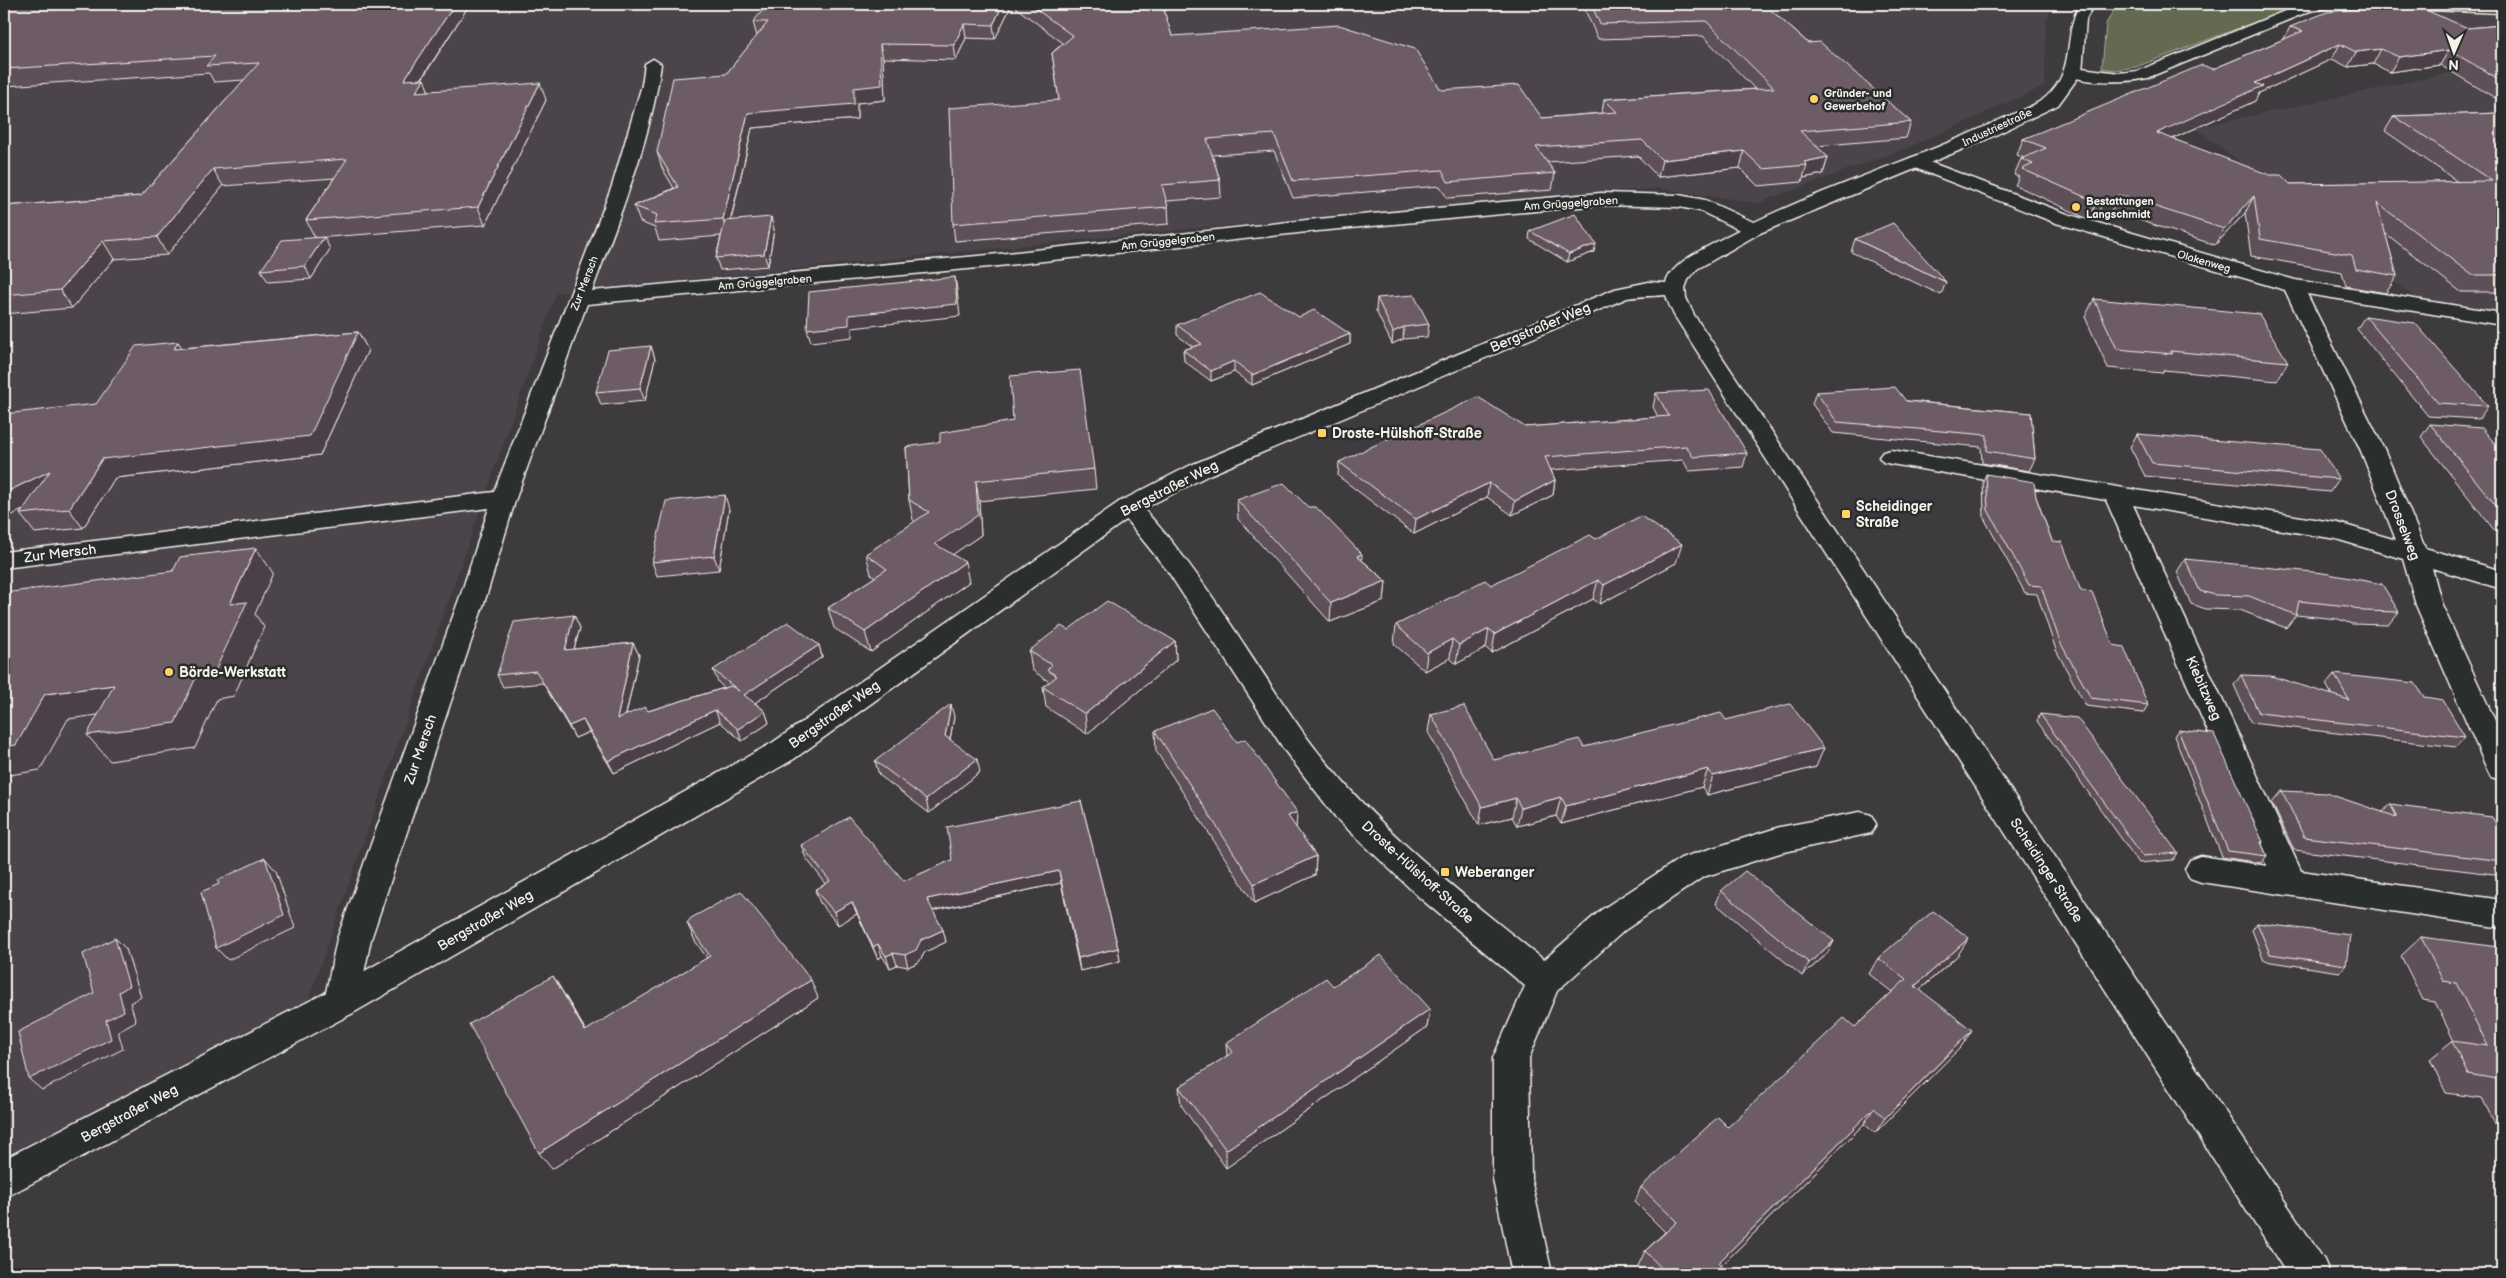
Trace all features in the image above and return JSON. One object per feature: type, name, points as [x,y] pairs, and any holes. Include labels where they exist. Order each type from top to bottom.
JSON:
[{"type":"street","points":[[2087,4],[2079,20],[2074,72],[2119,78],[2141,76],[2307,7],[2328,4]]},
{"type":"street","points":[[2383,4],[2502,9]]},
{"type":"street","name":"Zur Mersch","points":[[341,1002],[354,939],[474,594],[504,498],[577,299],[621,186],[650,85],[653,64]]},
{"type":"street","name":"Industriestraße","points":[[1675,288],[1678,278],[1690,265],[1753,229],[1979,136],[2052,101],[2074,72]]},
{"type":"street","name":"Olakenweg","points":[[1916,162],[2063,219],[2293,286],[2502,320]]},
{"type":"street","name":"Am Grüggelgraben","points":[[577,299],[979,262],[1307,226],[1601,199],[1679,200],[1705,206],[1753,229]]},
{"type":"street","name":"Drosselweg","points":[[2293,286],[2373,451],[2415,555],[2429,605],[2502,769]]},
{"type":"street","name":"Bergstraßer Weg","points":[[4,1179],[341,1002],[783,751],[1128,507],[1200,470],[1310,422],[1622,293],[1649,288],[1675,288]]},
{"type":"street","name":"Scheidinger Straße","points":[[1675,288],[1676,298],[1684,315],[2310,1274]]},
{"type":"street","points":[[1891,457],[2338,531],[2502,580]]},
{"type":"street","name":"Kiebitzweg","points":[[2116,494],[2290,882]]},
{"type":"street","name":"Zur Mersch","points":[[4,560],[504,498]]},
{"type":"street","name":"Droste-Hülshoff-Straße","points":[[1128,507],[1146,526],[1176,564],[1295,743],[1348,810],[1432,889],[1544,981]]},
{"type":"street","points":[[1532,1274],[1512,1179],[1512,1058],[1544,981],[1614,920],[1692,867],[1780,840],[1860,824]]},
{"type":"street","points":[[2201,869],[2502,914]]},
{"type":"shaded area","points":[[4,4],[2053,4],[2046,20],[2045,86],[1909,147],[1758,203],[1658,188],[1187,229],[556,293],[305,1009],[4,1164]]},
{"type":"shaded area","points":[[2381,4],[2502,4],[2502,315],[2422,303],[2196,128],[2464,70],[2458,39]]},
{"type":"green space","points":[[2117,4],[2302,4],[2136,67],[2115,70],[2102,68],[2106,24]]},
{"type":"building","points":[[4,4],[455,4],[404,80],[424,79],[416,92],[540,83],[478,207],[306,220],[347,159],[213,169],[157,237],[103,241],[60,290],[4,295],[4,206],[141,196],[259,63],[206,66],[215,56],[4,69]]},
{"type":"building","points":[[768,4],[1003,4],[993,25],[964,24],[954,45],[880,44],[882,85],[854,88],[854,104],[748,113],[723,219],[654,224],[657,215],[634,206],[678,187],[657,152],[673,78],[726,74],[768,22],[753,22]]},
{"type":"building","points":[[1029,4],[1162,4],[1172,36],[1339,25],[1415,49],[1441,90],[1519,85],[1542,118],[1617,112],[1604,99],[1774,88],[1706,21],[1600,24],[1591,4],[1764,4],[1808,43],[1820,42],[1911,122],[1800,131],[1828,157],[1804,162],[1807,165],[1763,169],[1744,151],[1662,160],[1642,140],[1536,147],[1555,173],[1448,182],[1442,170],[1293,181],[1274,134],[1207,139],[1220,180],[1162,185],[1168,207],[953,224],[949,108],[1059,100],[1052,53],[1073,36]]},
{"type":"building","points":[[2368,4],[2380,4],[2381,6],[2411,4],[2468,28],[2502,25],[2502,81],[2449,50],[2399,57],[2381,49],[2356,52],[2340,44],[2255,83],[2263,86],[2157,133],[2270,175],[2281,175],[2290,184],[2492,181],[2394,116],[2502,113],[2502,275],[2472,275],[2377,203],[2397,276],[2356,269],[2352,255],[2260,239],[2254,196],[2224,229],[2119,195],[2103,202],[2094,201],[2022,169],[2033,164],[2021,159],[2046,148],[2023,139],[2202,65],[2213,69],[2303,31],[2290,27],[2327,12],[2355,9]]},
{"type":"building","points":[[1575,214],[1596,244],[1569,254],[1530,231]]},
{"type":"building","points":[[771,217],[764,254],[716,258],[725,221]]},
{"type":"building","points":[[1893,223],[1946,282],[1855,239]]},
{"type":"building","points":[[324,237],[305,266],[261,270],[282,240]]},
{"type":"building","points":[[955,277],[957,304],[849,315],[849,325],[807,329],[809,292]]},
{"type":"building","points":[[1260,292],[1299,317],[1314,310],[1350,334],[1252,375],[1234,361],[1211,371],[1183,350],[1202,344],[1177,325]]},
{"type":"building","points":[[1414,295],[1429,324],[1404,327],[1393,332],[1377,298]]},
{"type":"building","points":[[2094,299],[2259,314],[2288,362],[2170,351],[2172,354],[2117,349]]},
{"type":"building","points":[[2365,316],[2415,323],[2488,406],[2438,403]]},
{"type":"building","points":[[358,332],[310,436],[102,459],[69,509],[20,514],[50,471],[4,493],[4,414],[96,404],[136,346],[178,342],[174,349]]},
{"type":"building","points":[[651,346],[640,388],[596,392],[608,350]]},
{"type":"building","points":[[1080,370],[1094,469],[976,481],[978,515],[935,544],[965,562],[865,632],[828,608],[887,569],[866,554],[929,512],[909,500],[906,447],[940,442],[940,433],[1013,421],[1010,376]]},
{"type":"building","points":[[1895,387],[1906,401],[2031,413],[2035,459],[1987,451],[1987,435],[1837,422],[1816,392]]},
{"type":"building","points":[[1709,390],[1747,453],[1693,457],[1686,446],[1545,457],[1555,480],[1515,501],[1489,483],[1416,519],[1339,462],[1478,397],[1525,427],[1669,416],[1656,393]]},
{"type":"building","points":[[2430,424],[2482,428],[2502,452],[2502,513]]},
{"type":"building","points":[[2137,434],[2320,449],[2339,479],[2152,463]]},
{"type":"building","points":[[1986,474],[2034,482],[2036,497],[2052,541],[2062,542],[2081,591],[2092,592],[2113,645],[2124,647],[2148,705],[2091,698],[2060,642],[2041,586],[2029,585],[1988,510]]},
{"type":"building","points":[[1284,483],[1308,507],[1316,507],[1362,554],[1357,556],[1386,581],[1331,603],[1237,500]]},
{"type":"building","points":[[725,495],[714,556],[652,562],[666,501]]},
{"type":"building","points":[[1641,516],[1682,544],[1604,585],[1598,580],[1495,634],[1489,629],[1459,645],[1452,639],[1427,653],[1396,625],[1485,580],[1491,585],[1590,535],[1596,539]]},
{"type":"building","points":[[256,548],[230,604],[247,602],[215,671],[198,673],[175,723],[87,735],[114,685],[45,694],[16,745],[4,747],[4,593],[173,571],[180,557]]},
{"type":"building","points":[[2185,559],[2323,573],[2382,584],[2399,612],[2363,611],[2348,606],[2299,601],[2296,615],[2249,596],[2215,595],[2200,591]]},
{"type":"building","points":[[1107,601],[1175,641],[1085,714],[1043,687],[1057,676],[1047,670],[1052,665],[1029,651],[1061,626],[1068,630]]},
{"type":"building","points":[[574,615],[565,650],[633,643],[617,719],[645,707],[648,711],[731,686],[739,691],[713,670],[788,622],[819,645],[744,695],[765,711],[738,729],[715,710],[608,761],[583,720],[569,726],[536,671],[497,675],[514,622]]},
{"type":"building","points":[[2334,674],[2415,683],[2424,697],[2443,700],[2465,737],[2259,713],[2241,675],[2271,676],[2349,700]]},
{"type":"building","points":[[951,704],[945,736],[977,759],[926,799],[875,761]]},
{"type":"building","points":[[1790,704],[1824,748],[1713,776],[1708,769],[1566,806],[1561,797],[1521,808],[1516,798],[1482,807],[1431,714],[1464,706],[1494,760],[1579,739],[1584,747],[1721,713],[1726,720]]},
{"type":"building","points":[[1212,708],[1237,742],[1245,739],[1297,812],[1288,816],[1316,856],[1254,884],[1155,731]]},
{"type":"building","points":[[2040,714],[2077,718],[2178,853],[2143,856]]},
{"type":"building","points":[[2178,730],[2214,734],[2263,842],[2261,842],[2267,856],[2228,851]]},
{"type":"building","points":[[2282,791],[2326,793],[2397,817],[2390,804],[2492,817],[2502,834],[2502,861],[2304,837]]},
{"type":"building","points":[[1081,801],[1118,948],[1078,958],[1059,871],[927,899],[943,930],[921,940],[916,950],[905,955],[893,953],[886,956],[878,944],[873,947],[852,902],[834,912],[815,890],[830,881],[801,845],[849,817],[904,881],[952,860],[947,827]]},
{"type":"building","points":[[265,858],[284,915],[216,948],[201,892],[219,884],[218,880]]},
{"type":"building","points":[[1745,871],[1834,941],[1809,963],[1721,891]]},
{"type":"building","points":[[741,891],[811,980],[539,1153],[469,1024],[553,976],[585,1031],[710,956],[687,923],[691,918]]},
{"type":"building","points":[[1933,911],[1969,938],[1915,986],[1972,1030],[1885,1118],[1874,1108],[1718,1263],[1729,1274],[1667,1274],[1645,1251],[1677,1222],[1641,1187],[1718,1117],[1728,1127],[1844,1018],[1855,1027],[1906,979],[1878,958]]},
{"type":"building","points":[[2257,923],[2350,935],[2346,965],[2270,954]]},
{"type":"building","points":[[2421,937],[2499,947],[2502,954],[2502,1080],[2468,1074],[2452,1041],[2488,1046],[2456,983],[2443,981]]},
{"type":"building","points":[[115,938],[129,986],[119,992],[124,1011],[106,1020],[111,1039],[29,1079],[18,1032],[94,993],[83,954]]},
{"type":"building","points":[[1381,955],[1430,1009],[1226,1150],[1179,1087],[1233,1052],[1226,1043],[1326,978],[1333,986]]},
{"type":"place","name":"Gründer- und Gewerbehof","points":[[1814,99]]},
{"type":"place","name":"Bestattungen Langschmidt","points":[[2076,207]]},
{"type":"place","name":"Droste-Hülshoff-Straße","points":[[1322,433]]},
{"type":"place","name":"Scheidinger Straße","points":[[1846,514]]},
{"type":"place","name":"Börde-Werkstatt","points":[[169,672]]},
{"type":"place","name":"Weberanger","points":[[1445,872]]}]
